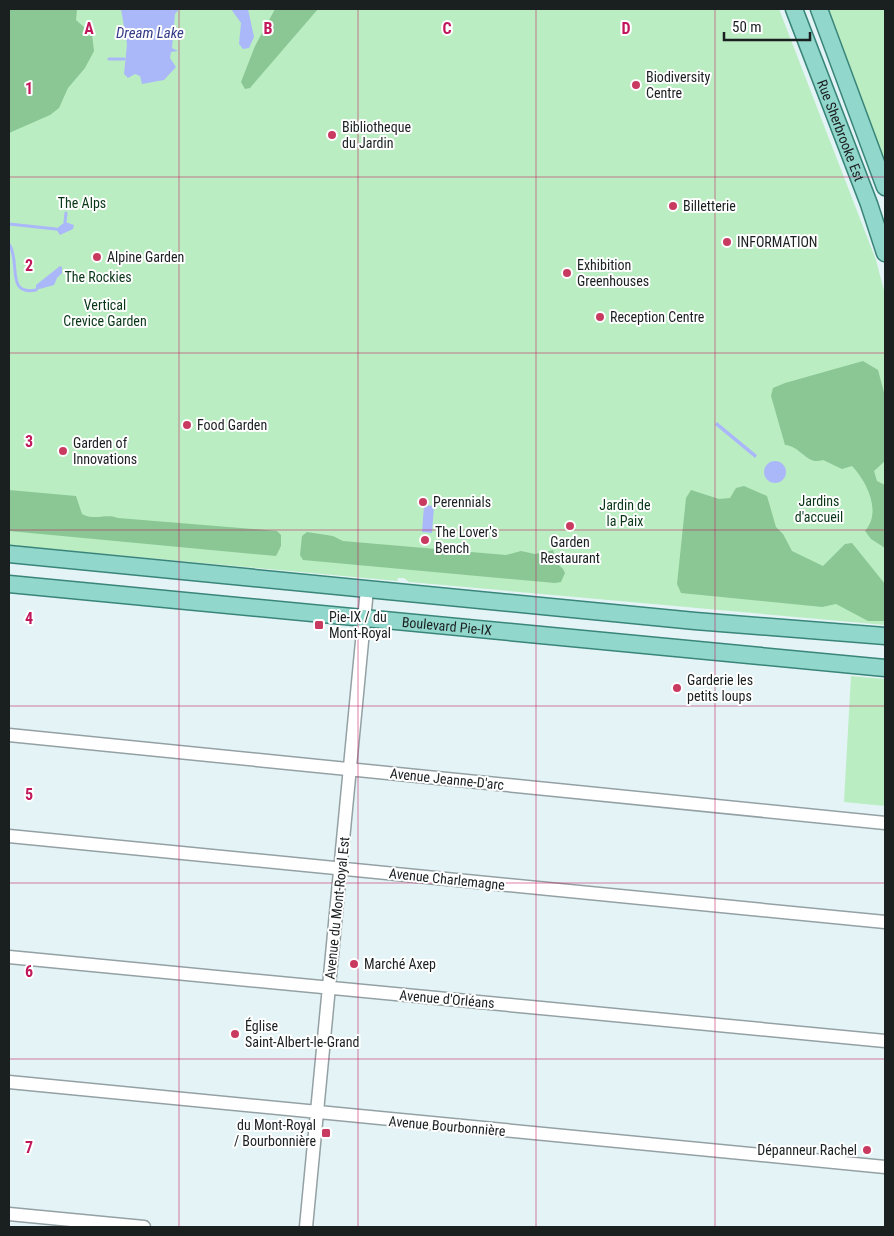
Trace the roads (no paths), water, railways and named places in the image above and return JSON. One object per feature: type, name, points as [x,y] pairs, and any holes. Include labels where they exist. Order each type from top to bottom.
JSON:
[{"type":"main road","name":"Rue Sherbrooke Est","points":[[794,9],[866,195],[885,253]]},
{"type":"main road","name":"Rue Sherbrooke Est","points":[[818,9],[885,187]]},
{"type":"main road","name":"Boulevard Pie-IX","points":[[9,554],[885,636]]},
{"type":"main road","name":"Boulevard Pie-IX","points":[[9,584],[885,668]]},
{"type":"street","name":"Avenue du Mont-Royal Est","points":[[306,1227],[367,589]]},
{"type":"street","name":"Avenue Jeanne-D'arc","points":[[9,735],[885,823]]},
{"type":"street","name":"Avenue Charlemagne","points":[[9,836],[885,922]]},
{"type":"street","name":"Avenue d'Orléans","points":[[9,957],[885,1041]]},
{"type":"street","name":"Avenue Bourbonnière","points":[[9,1082],[885,1167]]},
{"type":"street","points":[[9,1214],[144,1227]]},
{"type":"water","name":"Dream Lake","points":[[121,9],[179,9],[175,14],[172,48],[178,51],[171,52],[170,58],[176,67],[164,80],[142,84],[140,76],[135,74],[128,78],[124,74],[127,44]]},
{"type":"water","points":[[231,9],[248,9],[254,37],[249,48],[243,49],[239,44],[241,23]]},
{"type":"water","points":[[65,222],[74,225],[73,229],[60,235],[56,229]]},
{"type":"water","points":[[60,266],[62,267],[62,273],[54,285],[36,290],[36,285]]},
{"type":"water","points":[[717,422],[757,455],[755,458],[715,425]]},
{"type":"water","points":[[775,461],[783,464],[786,472],[783,480],[775,483],[767,480],[764,472],[767,464]]},
{"type":"water","points":[[424,505],[434,506],[432,533],[422,532]]},
{"type":"waterway","points":[[109,59],[124,59]]},
{"type":"waterway","points":[[65,222],[66,213]]},
{"type":"waterway","points":[[9,224],[56,229]]},
{"type":"waterway","points":[[9,244],[14,259],[17,283],[20,288],[36,290]]},
{"type":"place","name":"Biodiversity Centre","points":[[636,85]]},
{"type":"place","name":"Bibliotheque du Jardin","points":[[332,135]]},
{"type":"place","name":"Billetterie","points":[[673,206]]},
{"type":"place","name":"INFORMATION","points":[[727,242]]},
{"type":"place","name":"Alpine Garden","points":[[97,257]]},
{"type":"place","name":"Exhibition Greenhouses","points":[[567,273]]},
{"type":"place","name":"Reception Centre","points":[[600,317]]},
{"type":"place","name":"Food Garden","points":[[187,425]]},
{"type":"place","name":"Garden of Innovations","points":[[63,451]]},
{"type":"place","name":"Perennials","points":[[423,502]]},
{"type":"place","name":"Garden Restaurant","points":[[570,526]]},
{"type":"place","name":"The Lover's Bench","points":[[425,540]]},
{"type":"place","name":"Pie-IX / du Mont-Royal","points":[[319,625]]},
{"type":"place","name":"Garderie les petits loups","points":[[677,688]]},
{"type":"place","name":"Marché Axep","points":[[354,964]]},
{"type":"place","name":"Église Saint-Albert-le-Grand","points":[[235,1034]]},
{"type":"place","name":"du Mont-Royal / Bourbonnière","points":[[326,1133]]},
{"type":"place","name":"Dépanneur Rachel","points":[[867,1150]]},
{"type":"park label","name":"The Alps","points":[[82,203]]},
{"type":"park label","name":"The Rockies","points":[[98,277]]},
{"type":"park label","name":"Vertical Crevice Garden","points":[[105,314]]},
{"type":"park label","name":"Jardins d'accueil","points":[[819,510]]},
{"type":"park label","name":"Jardin de la Paix","points":[[625,514]]}]
